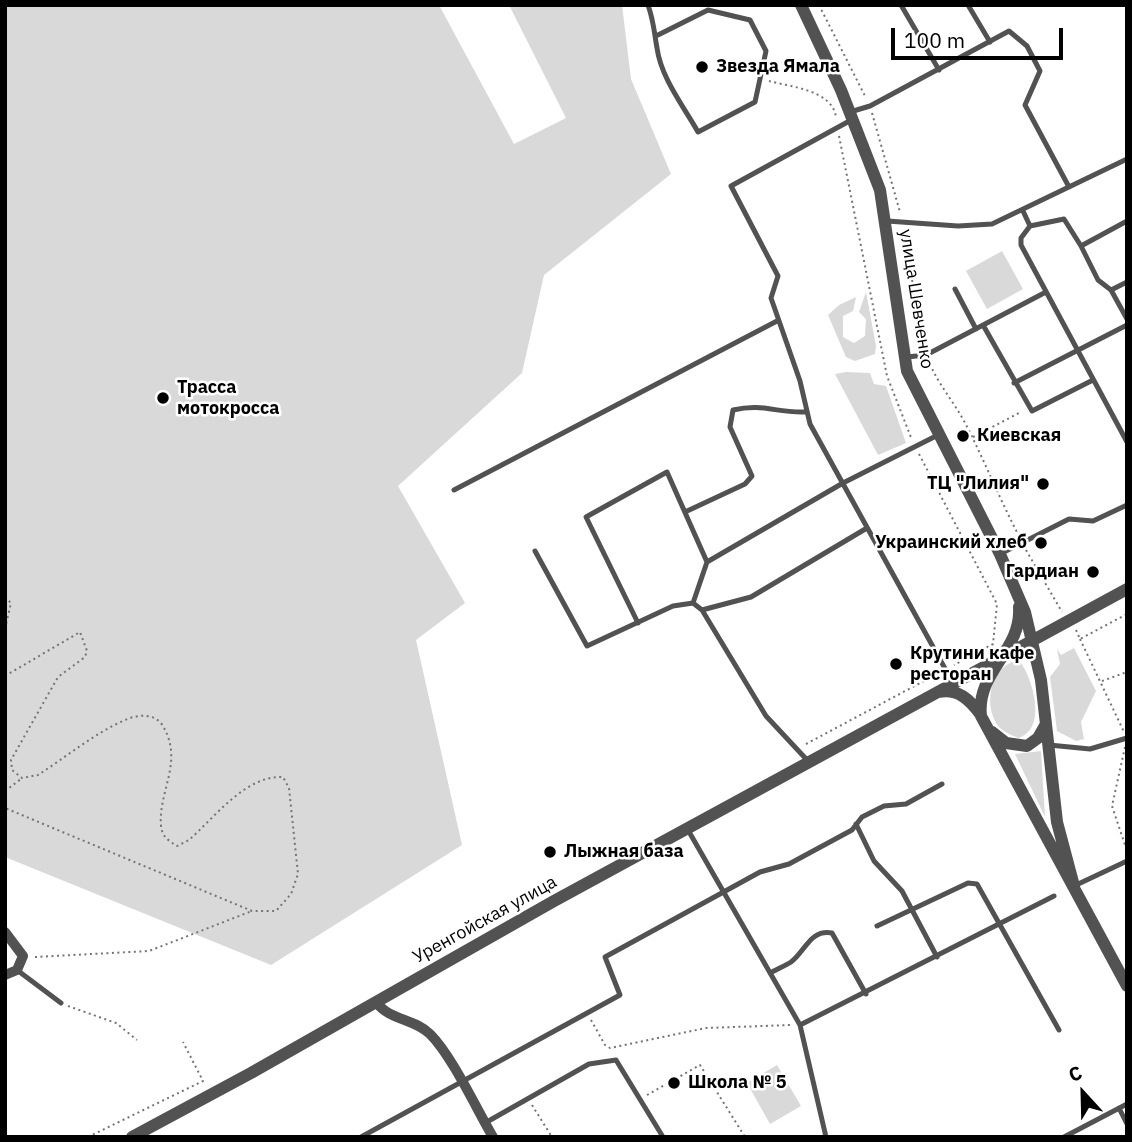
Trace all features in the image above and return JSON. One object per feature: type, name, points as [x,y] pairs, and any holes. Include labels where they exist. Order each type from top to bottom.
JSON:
[{"type":"street","name":"улица Шевченко","points":[[801,5],[852,116],[880,190],[887,221],[904,358],[912,384],[1017,589]]},
{"type":"street","points":[[1017,589],[1033,639],[1041,680],[1057,822],[1074,886]]},
{"type":"street","points":[[1017,589],[1020,622],[1004,655],[983,686],[983,720],[999,739],[1021,746],[1038,738],[1046,722]]},
{"type":"street","name":"Уренгойская улица","points":[[132,1137],[808,761],[1127,589]]},
{"type":"street","points":[[1004,655],[1018,652],[1028,657],[1041,680]]},
{"type":"street","points":[[928,696],[943,691],[956,692],[970,701],[983,720],[1127,986]]},
{"type":"street","points":[[5,932],[23,956],[17,970],[5,975]]},
{"type":"street","points":[[376,1002],[389,1016],[408,1020],[428,1032],[493,1137]]},
{"type":"lane","points":[[649,5],[658,35],[656,47],[669,82],[698,132],[755,102],[766,51],[750,20],[708,10],[658,35]]},
{"type":"lane","points":[[901,5],[939,70]]},
{"type":"lane","points":[[968,5],[990,42]]},
{"type":"lane","points":[[953,683],[805,412],[800,381],[771,298],[778,276],[731,186],[852,116],[1009,31],[1027,46],[1040,71],[1025,105],[1069,187]]},
{"type":"lane","points":[[887,221],[977,226],[1023,211],[1127,159]]},
{"type":"lane","points":[[1023,211],[1030,226]]},
{"type":"lane","points":[[1127,319],[1111,290],[1098,280],[1064,219],[1030,226],[1021,242],[1127,442]]},
{"type":"lane","points":[[1081,246],[1127,221]]},
{"type":"lane","points":[[1111,290],[1127,282]]},
{"type":"lane","points":[[955,289],[976,329]]},
{"type":"lane","points":[[904,358],[926,355],[1046,292]]},
{"type":"lane","points":[[454,490],[777,320]]},
{"type":"lane","points":[[983,325],[1028,409],[1032,411],[1093,380]]},
{"type":"lane","points":[[1014,383],[1127,325]]},
{"type":"lane","points":[[685,512],[745,484],[752,475],[730,427],[733,410],[755,405],[789,413],[805,412]]},
{"type":"lane","points":[[693,603],[707,562],[843,482],[938,435]]},
{"type":"lane","points":[[638,622],[586,517],[667,472],[707,562]]},
{"type":"lane","points":[[1000,554],[1069,519],[1093,521],[1127,505]]},
{"type":"lane","points":[[702,610],[751,597],[867,528]]},
{"type":"lane","points":[[535,551],[587,646],[673,606],[693,603],[702,610],[766,716],[799,748],[808,761]]},
{"type":"lane","points":[[1049,745],[1090,749],[1127,738]]},
{"type":"lane","points":[[361,1137],[620,995],[605,957],[721,892],[760,872],[789,864],[852,830],[856,824],[884,806],[905,804],[942,784]]},
{"type":"lane","points":[[856,824],[874,860],[902,891],[913,909],[937,957]]},
{"type":"lane","points":[[687,828],[721,892],[800,1024],[826,1137]]},
{"type":"lane","points":[[1074,886],[1127,861]]},
{"type":"lane","points":[[877,926],[968,883],[977,884],[1059,1030]]},
{"type":"lane","points":[[800,1024],[866,994],[1054,896]]},
{"type":"lane","points":[[770,973],[792,961],[807,942],[826,932],[832,933],[866,994]]},
{"type":"lane","points":[[17,970],[61,1003]]},
{"type":"lane","points":[[485,1123],[589,1064],[616,1060],[663,1137]]},
{"type":"lane","points":[[1065,1137],[1127,1104]]},
{"type":"lane","points":[[1119,1108],[1127,1124]]},
{"type":"path","points":[[760,79],[821,95]]},
{"type":"path","points":[[972,438],[1028,409]]},
{"type":"path","points":[[5,597],[11,603],[5,629]]},
{"type":"path","points":[[5,676],[80,632],[87,651],[85,657],[58,677],[11,760],[12,770],[22,778]]},
{"type":"path","points":[[1101,681],[1127,673]]},
{"type":"path","points":[[5,791],[22,778],[38,775],[125,719],[145,715],[159,720],[169,737],[172,761],[161,827],[166,840],[177,846],[189,841],[251,785],[269,776],[283,777],[289,788],[298,874],[291,894],[276,911],[252,911],[149,951],[74,957],[23,956]]},
{"type":"path","points":[[5,808],[252,911]]},
{"type":"path","points":[[61,1003],[116,1023],[137,1040]]},
{"type":"path","points":[[587,1013],[605,1045],[610,1048],[706,1028],[800,1024]]},
{"type":"path","points":[[88,1137],[203,1081],[183,1042]]},
{"type":"path","points":[[640,1099],[700,1065],[745,1137]]},
{"type":"path","points":[[528,1098],[552,1137]]},
{"type":"shaded area","points":[[5,5],[439,5],[514,144],[566,118],[509,5],[622,5],[631,79],[671,174],[544,275],[522,373],[398,486],[465,603],[416,640],[462,845],[271,965],[5,857]]},
{"type":"shaded area","points":[[1002,251],[1023,289],[987,309],[966,271]]},
{"type":"shaded area","points":[[866,292],[876,346],[875,354],[855,361],[846,357],[828,315],[839,305],[856,297],[853,311],[843,316],[843,337],[854,343],[865,336],[866,319],[859,312]]},
{"type":"shaded area","points":[[870,373],[874,384],[886,386],[906,443],[878,455],[835,374]]},
{"type":"shaded area","points":[[1074,648],[1096,691],[1081,722],[1084,739],[1076,741],[1057,731],[1050,677],[1060,664],[1057,649],[1061,655]]},
{"type":"shaded area","points":[[1012,662],[1021,663],[1026,671],[1035,705],[1033,726],[1018,738],[998,726],[990,700],[998,673]]},
{"type":"shaded area","points":[[1041,751],[1045,817],[1015,754]]},
{"type":"shaded area","points":[[777,1065],[801,1106],[770,1124],[747,1083]]},
{"type":"place","name":"Звезда Ямала","points":[[702,67]]},
{"type":"place","name":"Трасса мотокросса","points":[[163,398]]},
{"type":"place","name":"Киевская","points":[[963,436]]},
{"type":"place","name":"ТЦ \"Лилия\"","points":[[1043,484]]},
{"type":"place","name":"Украинский хлеб","points":[[1041,543]]},
{"type":"place","name":"Гардиан","points":[[1093,572]]},
{"type":"place","name":"Крутини кафе ресторан","points":[[896,664]]},
{"type":"place","name":"Лыжная база","points":[[550,852]]},
{"type":"place","name":"Школа № 5","points":[[674,1083]]}]
